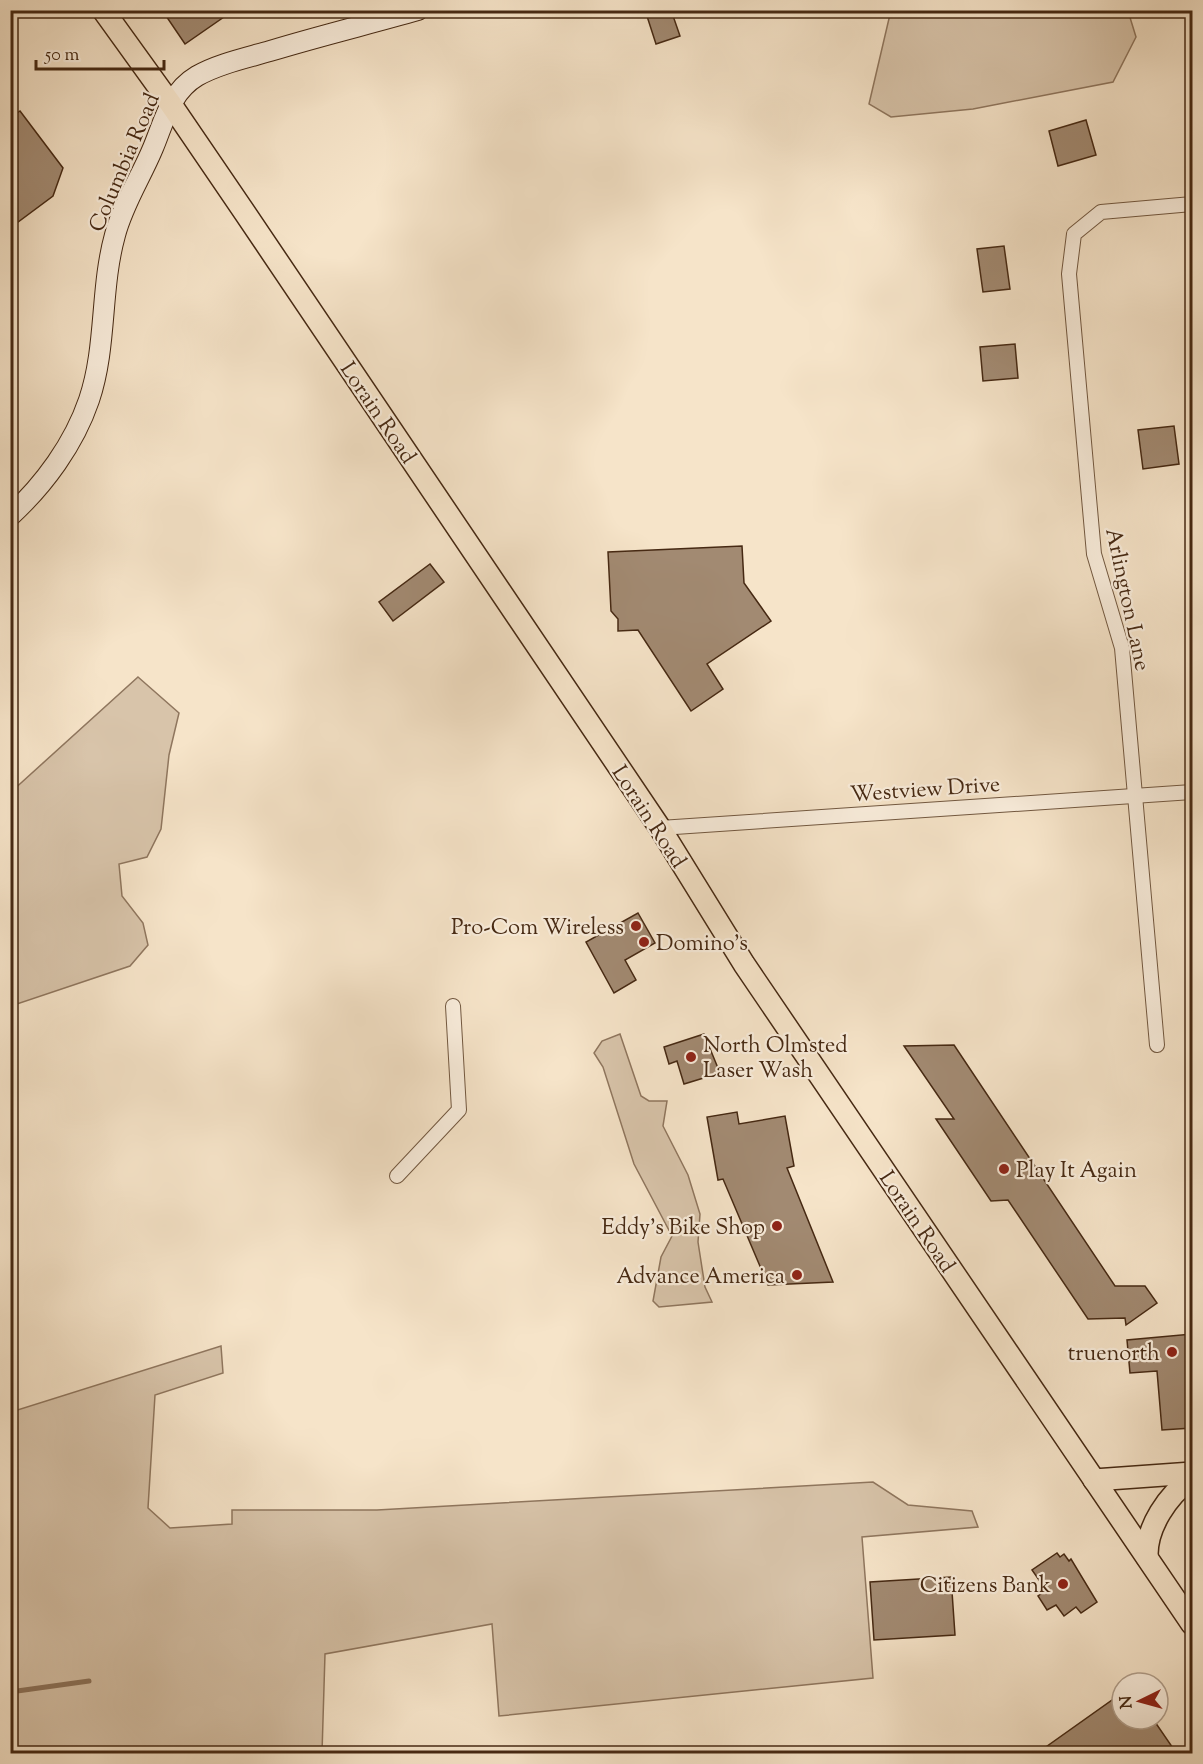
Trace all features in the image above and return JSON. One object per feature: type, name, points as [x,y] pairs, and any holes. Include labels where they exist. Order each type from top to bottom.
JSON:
[{"type":"main road","name":"Lorain Road","points":[[103,10],[170,103],[660,828],[744,964],[1192,1624]]},
{"type":"main road","name":"Columbia Road","points":[[10,516],[49,474],[70,441],[89,401],[100,357],[108,265],[115,234],[152,152],[170,103],[197,76],[240,59],[418,10]]},
{"type":"main road","points":[[1094,1480],[1192,1473]]},
{"type":"main road","points":[[1147,1557],[1154,1526],[1179,1488],[1192,1478]]},
{"type":"street","name":"Arlington Lane","points":[[1157,1045],[1137,795],[1122,648],[1094,554],[1069,274],[1074,234],[1101,212],[1192,204]]},
{"type":"street","name":"Westview Drive","points":[[660,828],[1192,792]]},
{"type":"street","points":[[397,1176],[459,1110],[453,1006]]},
{"type":"shaded area","points":[[891,10],[1128,11],[1136,37],[1113,82],[973,109],[891,117],[869,104]]},
{"type":"shaded area","points":[[138,677],[179,713],[169,755],[161,829],[147,857],[119,864],[122,896],[143,923],[148,945],[130,966],[11,1006],[11,792]]},
{"type":"shaded area","points":[[620,1034],[641,1096],[649,1101],[667,1101],[663,1126],[688,1175],[700,1214],[698,1242],[705,1287],[712,1302],[659,1307],[653,1301],[661,1257],[672,1236],[634,1164],[603,1067],[594,1053],[602,1041]]},
{"type":"shaded area","points":[[221,1346],[223,1373],[155,1395],[148,1508],[170,1528],[232,1524],[232,1510],[377,1510],[873,1482],[908,1505],[972,1511],[978,1527],[862,1537],[873,1678],[499,1716],[492,1624],[325,1654],[322,1753],[11,1753],[11,1412]]},
{"type":"building","points":[[162,10],[234,10],[185,44]]},
{"type":"building","points":[[645,10],[671,10],[680,36],[656,44]]},
{"type":"building","points":[[20,111],[63,168],[53,196],[10,228],[10,118]]},
{"type":"building","points":[[1086,120],[1096,155],[1058,166],[1049,131]]},
{"type":"building","points":[[1004,246],[1010,289],[983,292],[977,249]]},
{"type":"building","points":[[1015,344],[1018,378],[983,381],[980,347]]},
{"type":"building","points":[[1174,426],[1179,464],[1143,469],[1138,430]]},
{"type":"building","points":[[742,546],[744,583],[771,621],[707,664],[723,689],[691,711],[638,630],[618,631],[618,619],[611,611],[608,552]]},
{"type":"building","points":[[430,564],[444,582],[393,621],[379,602]]},
{"type":"building","points":[[638,913],[655,943],[625,960],[636,980],[614,993],[586,942]]},
{"type":"building","name":"North Olmsted Laser Wash","points":[[704,1034],[720,1073],[684,1084],[677,1061],[669,1064],[664,1047]]},
{"type":"building","points":[[954,1045],[1115,1286],[1145,1286],[1157,1303],[1126,1325],[1125,1318],[1088,1319],[1008,1200],[991,1201],[936,1119],[954,1119],[904,1046]]},
{"type":"building","points":[[737,1112],[739,1124],[785,1116],[794,1166],[787,1168],[833,1282],[768,1285],[723,1179],[718,1180],[707,1117]]},
{"type":"building","points":[[1192,1334],[1192,1428],[1162,1430],[1157,1371],[1130,1373],[1127,1340]]},
{"type":"building","name":"Citizens Bank","points":[[1057,1553],[1060,1557],[1064,1554],[1069,1561],[1071,1559],[1097,1602],[1081,1613],[1076,1607],[1064,1616],[1056,1605],[1047,1610],[1038,1596],[1046,1590],[1032,1570]]},
{"type":"building","points":[[951,1577],[955,1635],[874,1640],[870,1582]]},
{"type":"building","points":[[1110,1702],[1110,1731],[1161,1731],[1177,1754],[1036,1754]]},
{"type":"waterway","points":[[10,1692],[89,1681]]},
{"type":"place","name":"Pro-Com Wireless","points":[[636,926]]},
{"type":"place","name":"Domino's","points":[[644,942]]},
{"type":"place","name":"North Olmsted Laser Wash","points":[[691,1057]]},
{"type":"place","name":"Play It Again","points":[[1004,1169]]},
{"type":"place","name":"Eddy's Bike Shop","points":[[777,1226]]},
{"type":"place","name":"Advance America","points":[[797,1275]]},
{"type":"place","name":"truenorth","points":[[1172,1352]]},
{"type":"place","name":"Citizens Bank","points":[[1063,1584]]}]
